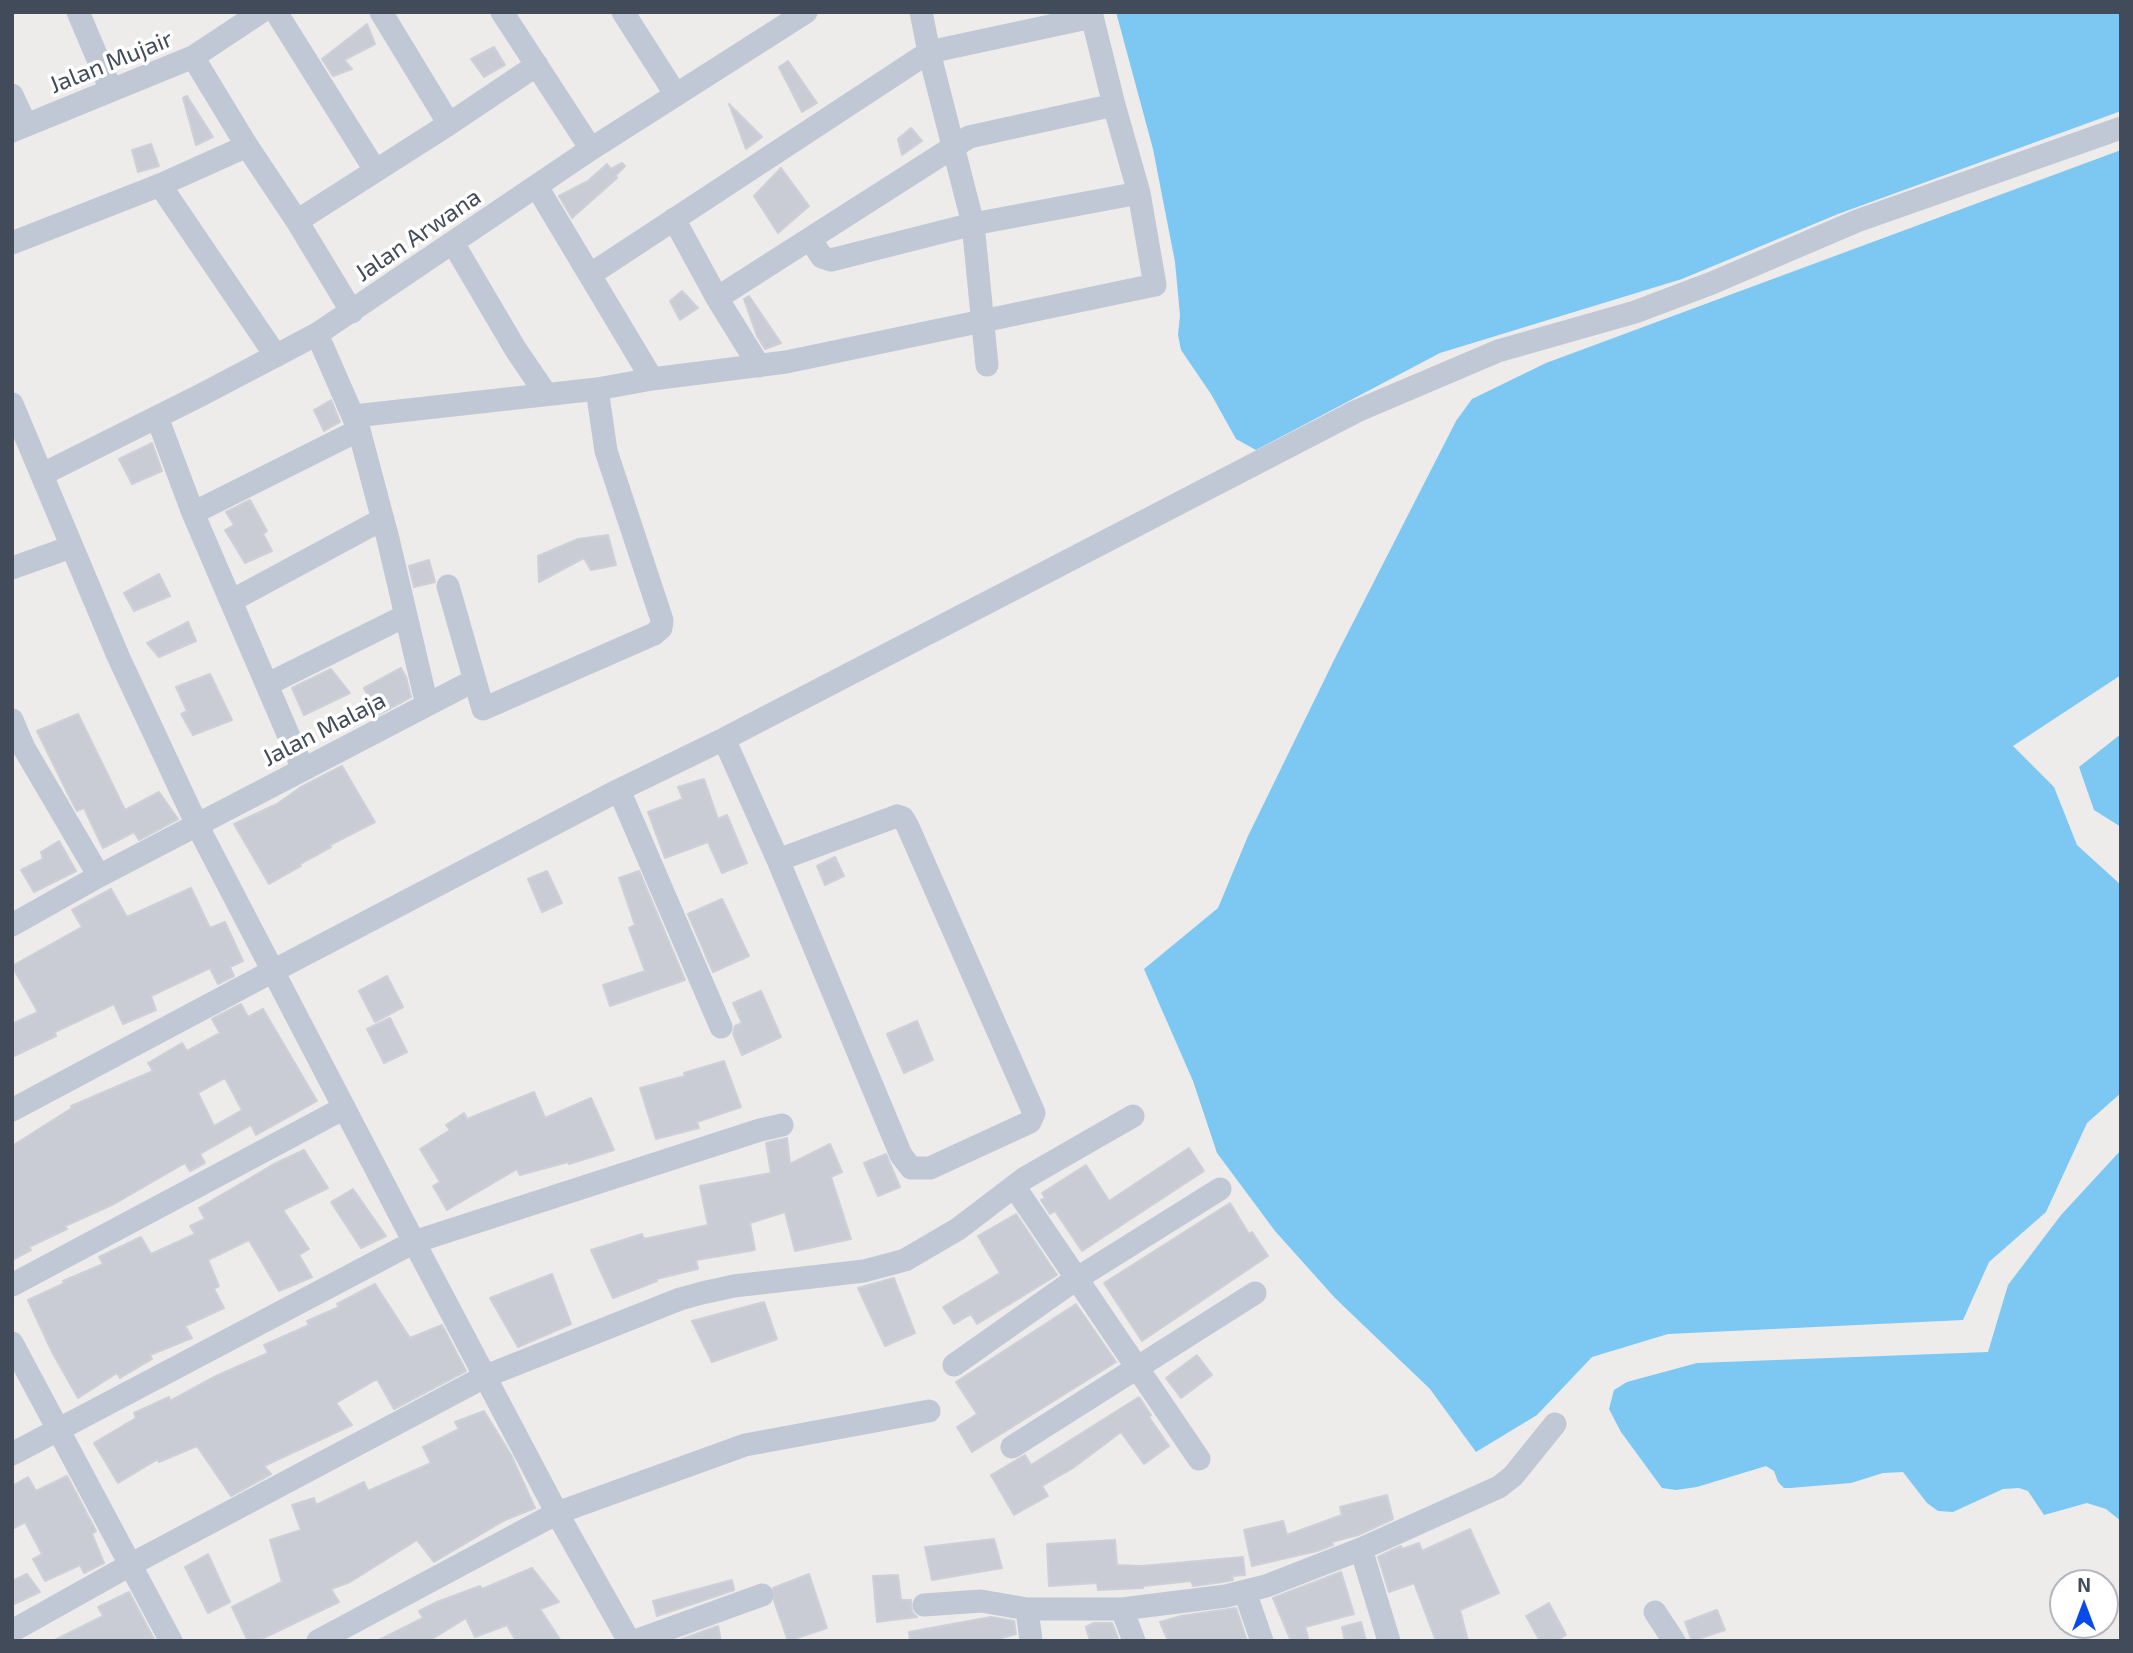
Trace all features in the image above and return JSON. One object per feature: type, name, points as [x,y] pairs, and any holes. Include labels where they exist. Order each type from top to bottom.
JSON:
[{"type":"street","points":[[79,12],[111,90]]},
{"type":"street","name":"Jalan Mujair","points":[[19,128],[193,57],[261,12]]},
{"type":"street","points":[[276,12],[374,170]]},
{"type":"street","points":[[381,12],[449,124]]},
{"type":"street","points":[[502,12],[591,149]]},
{"type":"street","points":[[622,12],[676,95]]},
{"type":"street","name":"Jalan Arwana","points":[[43,474],[317,334],[591,149],[806,12]]},
{"type":"street","points":[[921,12],[973,224],[986,365]]},
{"type":"street","points":[[193,513],[357,423],[824,355],[1155,285],[1139,193],[1092,15],[929,52],[591,274]]},
{"type":"street","points":[[193,57],[352,312]]},
{"type":"street","points":[[297,221],[537,65]]},
{"type":"street","points":[[12,95],[19,128]]},
{"type":"street","points":[[717,298],[970,137],[1114,105]]},
{"type":"street","points":[[12,1110],[619,790],[724,739],[1357,411],[1498,351],[1635,312],[1857,222],[2121,128]]},
{"type":"street","points":[[12,243],[160,185],[247,146]]},
{"type":"street","points":[[160,185],[276,356]]},
{"type":"street","points":[[537,187],[652,379]]},
{"type":"street","points":[[810,239],[822,257],[831,260],[973,224],[1139,193]]},
{"type":"street","points":[[674,219],[717,298],[759,366]]},
{"type":"street","points":[[453,243],[516,350],[546,394]]},
{"type":"street","points":[[317,334],[357,423],[383,519],[427,705]]},
{"type":"street","points":[[448,586],[481,706],[486,709],[661,628],[662,620],[606,451],[597,388]]},
{"type":"street","points":[[12,404],[128,679],[197,825],[557,1513],[629,1641]]},
{"type":"street","points":[[157,417],[193,513],[303,769]]},
{"type":"street","points":[[231,601],[383,519]]},
{"type":"street","points":[[12,568],[71,547]]},
{"type":"street","points":[[268,684],[405,616]]},
{"type":"street","name":"Jalan Malaja","points":[[12,925],[99,876],[475,680]]},
{"type":"street","points":[[12,720],[18,750],[99,876]]},
{"type":"street","points":[[724,739],[778,860],[905,1163],[911,1168],[930,1168],[1032,1120],[1034,1113],[903,818],[891,817],[778,860]]},
{"type":"street","points":[[619,790],[720,1027]]},
{"type":"street","points":[[12,1285],[344,1108]]},
{"type":"street","points":[[12,1631],[130,1565],[486,1376],[680,1299],[734,1286],[864,1271],[905,1260],[958,1229],[1014,1186],[1133,1116]]},
{"type":"street","points":[[12,1454],[414,1242],[782,1125]]},
{"type":"street","points":[[1014,1186],[1199,1458]]},
{"type":"street","points":[[954,1365],[1076,1279],[1220,1189]]},
{"type":"street","points":[[1012,1447],[1255,1293]]},
{"type":"street","points":[[12,1343],[171,1641]]},
{"type":"street","points":[[318,1641],[557,1513],[745,1445],[929,1411]]},
{"type":"street","points":[[924,1605],[981,1601],[1027,1609],[1122,1609],[1245,1592],[1361,1549],[1490,1493],[1506,1482],[1555,1424]]},
{"type":"street","points":[[1361,1549],[1389,1641]]},
{"type":"street","points":[[1245,1592],[1262,1641]]},
{"type":"street","points":[[635,1641],[762,1595]]},
{"type":"street","points":[[1027,1609],[1031,1641]]},
{"type":"street","points":[[1122,1609],[1134,1641]]},
{"type":"street","points":[[1656,1612],[1674,1641]]},
{"type":"water","points":[[1116,12],[2121,12],[2121,111],[1838,214],[1682,279],[1440,353],[1256,450],[1236,439],[1211,394],[1181,350],[1175,262],[1153,149]]},
{"type":"water","points":[[2121,150],[2121,675],[2013,746],[2054,787],[2077,845],[2121,885],[2121,1093],[2087,1123],[2046,1212],[1989,1262],[1963,1320],[1668,1334],[1592,1357],[1537,1415],[1476,1452],[1430,1389],[1335,1298],[1275,1231],[1217,1153],[1193,1081],[1144,969],[1218,908],[1248,836],[1337,654],[1456,421],[1472,399],[1546,363]]},
{"type":"water","points":[[2121,734],[2121,827],[2094,810],[2079,767]]},
{"type":"water","points":[[2121,1150],[2121,1521],[2106,1509],[2087,1503],[2044,1515],[2028,1491],[2019,1488],[2003,1489],[1953,1512],[1938,1511],[1927,1503],[1903,1472],[1883,1473],[1851,1483],[1784,1488],[1778,1482],[1774,1471],[1766,1466],[1697,1487],[1676,1490],[1662,1488],[1621,1432],[1609,1409],[1614,1390],[1627,1382],[1697,1363],[1988,1352],[2008,1285],[2061,1215]]},
{"type":"building","points":[[367,24],[375,44],[344,60],[352,69],[333,76],[322,59]]},
{"type":"building","points":[[494,47],[505,65],[484,77],[471,59]]},
{"type":"building","points":[[788,61],[817,103],[802,112],[779,67]]},
{"type":"building","points":[[187,96],[213,137],[196,145],[183,98]]},
{"type":"building","points":[[729,104],[762,137],[746,149]]},
{"type":"building","points":[[911,128],[922,141],[902,155],[898,139]]},
{"type":"building","points":[[151,144],[159,166],[138,172],[132,150]]},
{"type":"building","points":[[622,163],[625,166],[616,175],[617,178],[572,218],[559,196],[588,181],[607,164],[611,169]]},
{"type":"building","points":[[781,168],[809,206],[778,233],[754,196]]},
{"type":"building","points":[[682,291],[698,308],[680,320],[670,301]]},
{"type":"building","points":[[749,296],[781,343],[765,349],[757,336],[744,299]]},
{"type":"building","points":[[331,400],[340,422],[324,431],[314,410]]},
{"type":"building","points":[[152,443],[162,471],[132,484],[119,459]]},
{"type":"building","points":[[250,500],[267,531],[263,534],[272,551],[245,563],[225,530],[234,525],[226,512]]},
{"type":"building","points":[[608,535],[616,565],[591,570],[584,558],[539,582],[538,556],[578,539]]},
{"type":"building","points":[[429,560],[435,582],[414,587],[409,566]]},
{"type":"building","points":[[159,574],[170,596],[134,611],[124,593]]},
{"type":"building","points":[[188,622],[196,641],[159,657],[147,643]]},
{"type":"building","points":[[401,668],[411,697],[378,715],[364,688]]},
{"type":"building","points":[[331,669],[350,693],[304,715],[292,688]]},
{"type":"building","points":[[210,674],[232,720],[193,735],[181,714],[187,711],[176,687]]},
{"type":"building","points":[[78,714],[125,810],[159,792],[178,819],[139,840],[134,832],[103,848],[84,808],[77,811],[37,731]]},
{"type":"building","points":[[342,766],[375,822],[330,845],[331,847],[269,884],[234,824],[277,804],[301,787]]},
{"type":"building","points":[[704,779],[718,819],[727,815],[747,863],[722,873],[708,842],[665,858],[648,812],[683,799],[678,787]]},
{"type":"building","points":[[59,841],[76,871],[34,892],[21,870],[43,859],[41,852]]},
{"type":"building","points":[[835,857],[844,876],[825,885],[817,866]]},
{"type":"building","points":[[547,871],[562,903],[542,912],[528,879]]},
{"type":"building","points":[[639,871],[685,980],[610,1006],[603,985],[645,971],[629,928],[635,925],[619,878]]},
{"type":"building","points":[[191,888],[210,928],[225,922],[243,961],[230,967],[234,976],[218,984],[210,968],[151,996],[156,1010],[123,1024],[114,1004],[55,1032],[56,1036],[12,1057],[12,1024],[38,1012],[12,966],[82,927],[72,910],[111,889],[127,917]]},
{"type":"building","points":[[722,899],[749,956],[713,972],[688,914]]},
{"type":"building","points":[[387,976],[403,1007],[375,1022],[359,991]]},
{"type":"building","points":[[761,991],[781,1037],[742,1055],[733,1034],[735,1026],[742,1023],[733,1003]]},
{"type":"building","points":[[241,1004],[248,1017],[263,1009],[317,1101],[256,1135],[251,1125],[200,1154],[205,1163],[190,1171],[185,1163],[114,1204],[65,1226],[67,1229],[29,1247],[31,1250],[12,1260],[12,1146],[72,1108],[71,1106],[153,1071],[148,1063],[182,1043],[187,1051],[220,1033],[212,1019]],"holes":[[[225,1078],[242,1110],[214,1126],[198,1093]]]},
{"type":"building","points":[[390,1018],[407,1052],[384,1063],[367,1029]]},
{"type":"building","points":[[917,1021],[933,1060],[904,1073],[887,1034]]},
{"type":"building","points":[[724,1061],[741,1107],[697,1122],[699,1128],[656,1139],[640,1088],[685,1076],[684,1073]]},
{"type":"building","points":[[534,1092],[545,1118],[591,1098],[614,1150],[520,1175],[517,1169],[447,1210],[433,1186],[440,1182],[420,1149],[450,1130],[446,1125],[464,1113],[467,1119]]},
{"type":"building","points":[[787,1138],[790,1164],[830,1144],[842,1172],[831,1177],[851,1239],[795,1251],[785,1212],[750,1223],[755,1250],[696,1260],[698,1269],[656,1279],[657,1281],[613,1298],[591,1250],[642,1234],[644,1239],[708,1225],[700,1186],[771,1173],[766,1143]]},
{"type":"building","points":[[1189,1148],[1204,1171],[1082,1251],[1055,1211],[1050,1214],[1041,1200],[1045,1198],[1042,1193],[1086,1165],[1109,1201]]},
{"type":"building","points":[[304,1150],[328,1188],[283,1210],[309,1249],[299,1255],[312,1277],[279,1291],[249,1240],[208,1260],[219,1286],[214,1289],[224,1308],[185,1326],[192,1338],[150,1355],[152,1359],[120,1378],[117,1373],[78,1398],[52,1352],[28,1300],[103,1264],[99,1257],[141,1237],[151,1254],[195,1234],[190,1226],[205,1219],[199,1208],[274,1164]]},
{"type":"building","points":[[886,1154],[900,1187],[878,1196],[864,1163]]},
{"type":"building","points":[[353,1189],[386,1236],[361,1248],[331,1202]]},
{"type":"building","points":[[1230,1203],[1249,1234],[1252,1232],[1268,1256],[1142,1341],[1104,1283]]},
{"type":"building","points":[[1016,1214],[1057,1275],[977,1324],[971,1314],[954,1324],[943,1307],[1000,1273],[978,1236]]},
{"type":"building","points":[[552,1274],[571,1324],[518,1347],[490,1298]]},
{"type":"building","points":[[894,1278],[915,1333],[885,1346],[858,1288]]},
{"type":"building","points":[[375,1284],[410,1338],[442,1325],[466,1371],[394,1409],[377,1379],[336,1403],[352,1425],[264,1466],[271,1474],[231,1496],[197,1446],[159,1462],[158,1459],[118,1483],[94,1443],[136,1418],[134,1413],[169,1397],[170,1401],[216,1376],[268,1353],[264,1345],[309,1325],[307,1321],[339,1307],[337,1304]]},
{"type":"building","points":[[764,1302],[777,1339],[712,1362],[692,1321]]},
{"type":"building","points":[[1076,1304],[1116,1362],[972,1452],[957,1427],[977,1414],[956,1382]]},
{"type":"building","points":[[1197,1355],[1212,1375],[1181,1398],[1166,1378]]},
{"type":"building","points":[[1139,1397],[1169,1446],[1144,1464],[1121,1432],[1073,1468],[1042,1486],[1048,1496],[1014,1515],[991,1475],[1025,1455],[1031,1465]]},
{"type":"building","points":[[484,1411],[511,1455],[535,1508],[505,1520],[434,1562],[417,1540],[350,1582],[331,1589],[339,1602],[257,1641],[248,1641],[232,1607],[282,1582],[270,1540],[301,1530],[292,1505],[314,1498],[316,1505],[364,1482],[368,1491],[431,1463],[423,1447],[459,1429],[455,1422]]},
{"type":"building","points":[[67,1476],[96,1531],[92,1534],[104,1563],[84,1573],[80,1565],[45,1581],[33,1559],[42,1554],[25,1522],[12,1529],[12,1486],[28,1477],[36,1491]]},
{"type":"building","points":[[1387,1495],[1393,1519],[1358,1535],[1332,1542],[1333,1545],[1317,1551],[1252,1566],[1244,1530],[1283,1521],[1287,1535],[1342,1515],[1340,1507]]},
{"type":"building","points":[[1470,1529],[1499,1593],[1460,1610],[1468,1641],[1436,1641],[1414,1583],[1389,1592],[1378,1557],[1401,1546],[1402,1549],[1419,1543],[1422,1551]]},
{"type":"building","points":[[994,1539],[1002,1568],[932,1580],[925,1547]]},
{"type":"building","points":[[1115,1540],[1117,1565],[1142,1566],[1243,1557],[1245,1575],[1232,1576],[1233,1580],[1193,1586],[1191,1581],[1143,1588],[1098,1590],[1097,1583],[1049,1586],[1047,1544]]},
{"type":"building","points":[[208,1554],[230,1602],[208,1613],[185,1567]]},
{"type":"building","points":[[532,1568],[559,1602],[540,1609],[561,1641],[516,1641],[507,1625],[475,1637],[466,1618],[429,1641],[377,1641],[423,1618],[419,1611],[437,1602],[480,1586],[482,1589]]},
{"type":"building","points":[[1341,1572],[1354,1614],[1305,1627],[1309,1641],[1291,1641],[1273,1598]]},
{"type":"building","points":[[27,1574],[40,1592],[12,1605],[12,1581]]},
{"type":"building","points":[[809,1574],[827,1628],[788,1641],[774,1601],[773,1588]]},
{"type":"building","points":[[898,1575],[901,1600],[911,1600],[912,1612],[917,1617],[877,1622],[873,1576]]},
{"type":"building","points":[[732,1580],[734,1590],[657,1616],[653,1601]]},
{"type":"building","points":[[129,1592],[155,1641],[53,1641],[103,1616],[98,1607]]},
{"type":"building","points":[[1549,1603],[1566,1635],[1556,1641],[1540,1641],[1526,1616]]},
{"type":"building","points":[[1236,1608],[1247,1641],[1168,1641],[1160,1622],[1181,1616]]},
{"type":"building","points":[[1717,1610],[1725,1630],[1692,1641],[1685,1622]]},
{"type":"building","points":[[991,1617],[1014,1621],[1016,1634],[1002,1638],[1003,1641],[910,1641],[909,1632]]},
{"type":"building","points":[[1361,1622],[1366,1641],[1345,1641],[1342,1627]]},
{"type":"building","points":[[1094,1623],[1112,1623],[1118,1638],[1110,1641],[1090,1641],[1086,1627]]},
{"type":"building","points":[[718,1626],[721,1641],[677,1641]]}]
